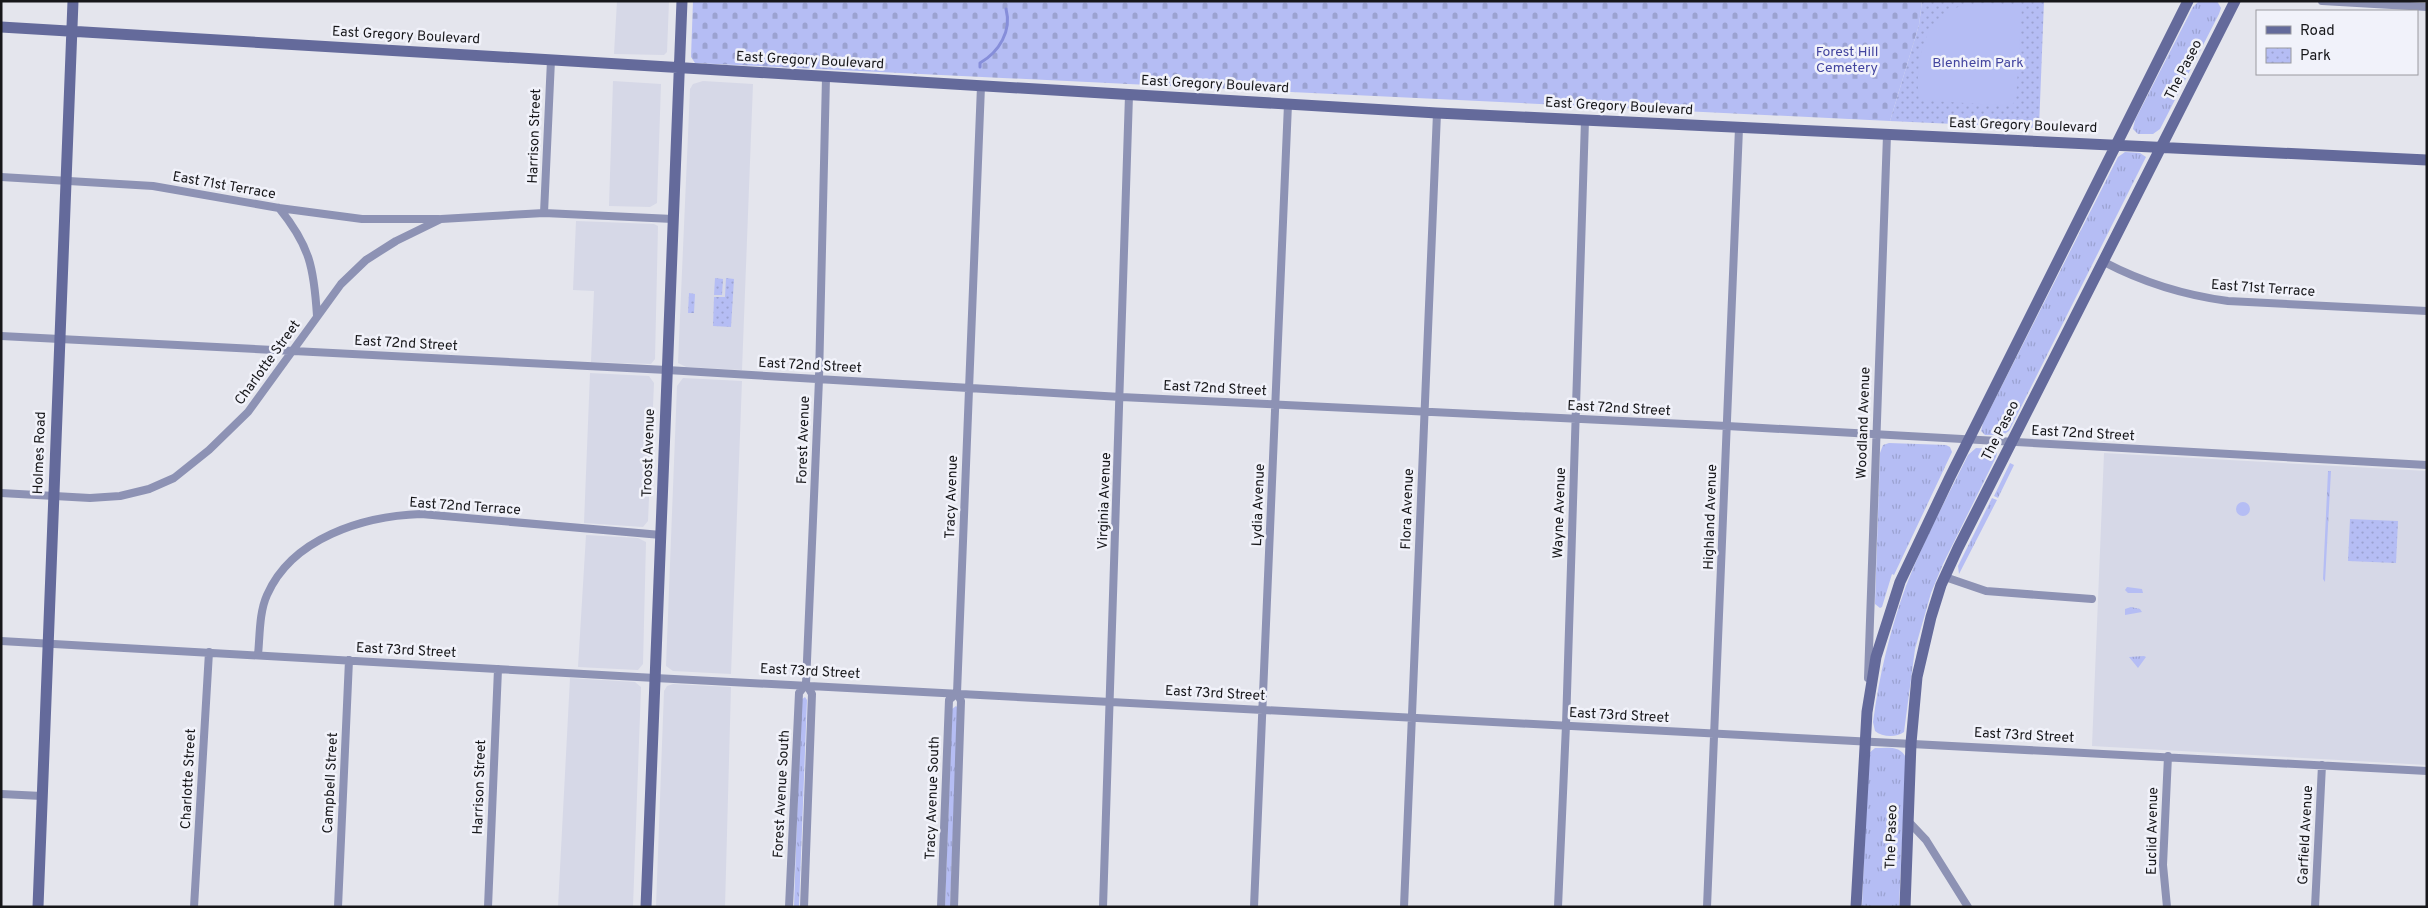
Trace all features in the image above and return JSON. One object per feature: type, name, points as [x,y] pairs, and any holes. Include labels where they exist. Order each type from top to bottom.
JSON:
[{"type":"main road","name":"Holmes Road","points":[[38,907],[59,339],[74,1]]},
{"type":"main road","name":"Troost Avenue","points":[[646,907],[682,1]]},
{"type":"main road","name":"The Paseo","points":[[1856,907],[1867,712],[1876,657],[1900,582],[1968,440],[2188,1]]},
{"type":"main road","name":"The Paseo","points":[[1905,907],[1914,700],[1923,646],[1945,577],[2235,1]]},
{"type":"main road","name":"East Gregory Boulevard","points":[[1,27],[1437,113],[2427,160]]},
{"type":"street","points":[[2322,1],[2427,7]]},
{"type":"street","name":"Harrison Street","points":[[544,213],[550,60]]},
{"type":"street","name":"Forest Avenue","points":[[806,684],[819,379],[826,77]]},
{"type":"street","name":"Tracy Avenue","points":[[954,907],[961,701],[957,693],[981,86]]},
{"type":"street","name":"Virginia Avenue","points":[[1103,907],[1121,397],[1129,95]]},
{"type":"street","name":"Lydia Avenue","points":[[1254,907],[1288,104]]},
{"type":"street","name":"Flora Avenue","points":[[1404,907],[1437,113]]},
{"type":"street","name":"Wayne Avenue","points":[[1558,907],[1566,725],[1585,120]]},
{"type":"street","name":"Highland Avenue","points":[[1708,907],[1739,128]]},
{"type":"street","name":"Woodland Avenue","points":[[1867,712],[1887,135]]},
{"type":"street","name":"East 71st Terrace","points":[[1,177],[153,186],[279,208],[362,219],[442,219],[544,213],[673,219]]},
{"type":"street","name":"Charlotte Street","points":[[53,496],[90,498],[120,496],[149,489],[174,478],[209,450],[248,412],[317,316],[315,280],[309,256],[297,230],[279,208]]},
{"type":"street","name":"East 71st Terrace","points":[[317,316],[341,284],[366,260],[396,241],[442,219]]},
{"type":"street","name":"East 71st Terrace","points":[[2104,262],[2133,278],[2173,291],[2228,301],[2427,311]]},
{"type":"street","name":"East 72nd Street","points":[[1,336],[667,370],[1121,397],[1727,426],[2427,465]]},
{"type":"street","points":[[1,493],[53,496]]},
{"type":"street","name":"East 72nd Terrace","points":[[258,655],[262,613],[267,596],[286,564],[303,549],[320,540],[370,520],[395,515],[421,514],[661,535]]},
{"type":"street","points":[[1945,577],[1986,591],[2013,595],[2092,599]]},
{"type":"street","name":"East 73rd Street","points":[[1,641],[655,678],[806,684],[2427,771]]},
{"type":"street","name":"Charlotte Street","points":[[194,907],[209,652]]},
{"type":"street","name":"Campbell Street","points":[[338,907],[349,660]]},
{"type":"street","name":"Harrison Street","points":[[488,907],[498,669]]},
{"type":"street","points":[[804,907],[812,694],[806,684]]},
{"type":"street","name":"Forest Avenue South","points":[[789,907],[799,693],[806,684]]},
{"type":"street","name":"Tracy Avenue South","points":[[941,907],[949,700],[957,693]]},
{"type":"street","name":"Euclid Avenue","points":[[2167,907],[2164,836],[2168,756]]},
{"type":"street","name":"Garfield Avenue","points":[[2315,907],[2322,765]]},
{"type":"street","points":[[1,794],[42,796]]},
{"type":"street","points":[[1908,820],[1926,840],[1968,907]]},
{"type":"shaded area","points":[[617,1],[669,1],[667,52],[664,55],[614,54]]},
{"type":"shaded area","points":[[613,81],[661,84],[657,203],[650,207],[609,206]]},
{"type":"shaded area","points":[[703,81],[753,84],[742,370],[686,367],[678,363],[690,89],[693,84]]},
{"type":"shaded area","points":[[576,221],[654,224],[658,226],[655,359],[651,364],[591,362],[594,291],[573,290]]},
{"type":"shaded area","points":[[590,373],[649,376],[654,383],[648,521],[643,527],[584,523]]},
{"type":"shaded area","points":[[683,378],[742,381],[731,674],[673,671],[666,666],[677,386]]},
{"type":"shaded area","points":[[2104,453],[2427,471],[2427,765],[2092,746]]},
{"type":"shaded area","points":[[586,535],[638,538],[646,542],[643,664],[638,670],[578,667]]},
{"type":"shaded area","points":[[570,678],[635,682],[641,687],[633,907],[558,907]]},
{"type":"shaded area","points":[[673,684],[731,687],[725,907],[656,907],[664,691],[667,686]]},
{"type":"green space","name":"Forest Hill Cemetery","points":[[693,1],[1922,1],[1919,25],[1890,121],[695,63],[691,57]]},
{"type":"green space","name":"Blenheim Park","points":[[1922,1],[2044,1],[2039,128],[1890,121],[1919,25]]},
{"type":"green space","points":[[2199,1],[2217,1],[2221,8],[2219,14],[2160,129],[2153,134],[2138,134],[2133,129],[2135,120],[2193,7]]},
{"type":"green space","points":[[1986,3],[2022,5],[2016,100],[2011,106],[1919,100],[1918,73],[1923,46],[1928,33],[1946,13],[1958,7]]},
{"type":"green space","points":[[2125,152],[2140,153],[2146,157],[2009,431],[2003,435],[1985,435],[1981,431],[1983,423],[2118,157]]},
{"type":"green space","points":[[715,278],[723,279],[722,295],[714,295]]},
{"type":"green space","points":[[726,278],[734,279],[731,327],[713,326],[714,297],[725,297]]},
{"type":"green space","points":[[689,293],[695,294],[694,313],[688,313]]},
{"type":"green space","points":[[1889,443],[1946,445],[1950,447],[1952,452],[1894,575],[1892,574],[1882,607],[1880,608],[1875,604],[1880,453],[1883,445]]},
{"type":"green space","points":[[1976,448],[1993,449],[1997,453],[1996,457],[1943,564],[1931,593],[1915,649],[1904,732],[1893,736],[1881,735],[1875,731],[1873,722],[1878,688],[1900,603],[1935,520],[1968,455]]},
{"type":"green space","points":[[2010,463],[2014,465],[1998,498],[1994,496]]},
{"type":"green space","points":[[2328,471],[2331,471],[2325,582],[2323,579]]},
{"type":"green space","points":[[1992,498],[1997,500],[1959,574],[1958,566]]},
{"type":"green space","points":[[2243,502],[2248,504],[2250,509],[2248,514],[2243,516],[2238,514],[2236,509],[2238,504]]},
{"type":"green space","points":[[2350,519],[2398,521],[2396,563],[2348,561]]},
{"type":"green space","points":[[2127,587],[2142,589],[2143,593],[2128,593],[2125,590]]},
{"type":"green space","points":[[2131,607],[2140,609],[2142,612],[2125,615],[2125,609]]},
{"type":"green space","points":[[2129,657],[2146,657],[2138,668]]},
{"type":"green space","points":[[805,697],[807,700],[799,907],[794,907],[801,700]]},
{"type":"green space","points":[[956,706],[958,708],[950,907],[945,907],[952,709]]},
{"type":"green space","points":[[1875,748],[1897,749],[1906,758],[1899,907],[1862,907],[1868,754]]},
{"type":"waterway","points":[[980,67],[980,63],[993,53],[1002,40],[1007,25],[1006,9]]}]
